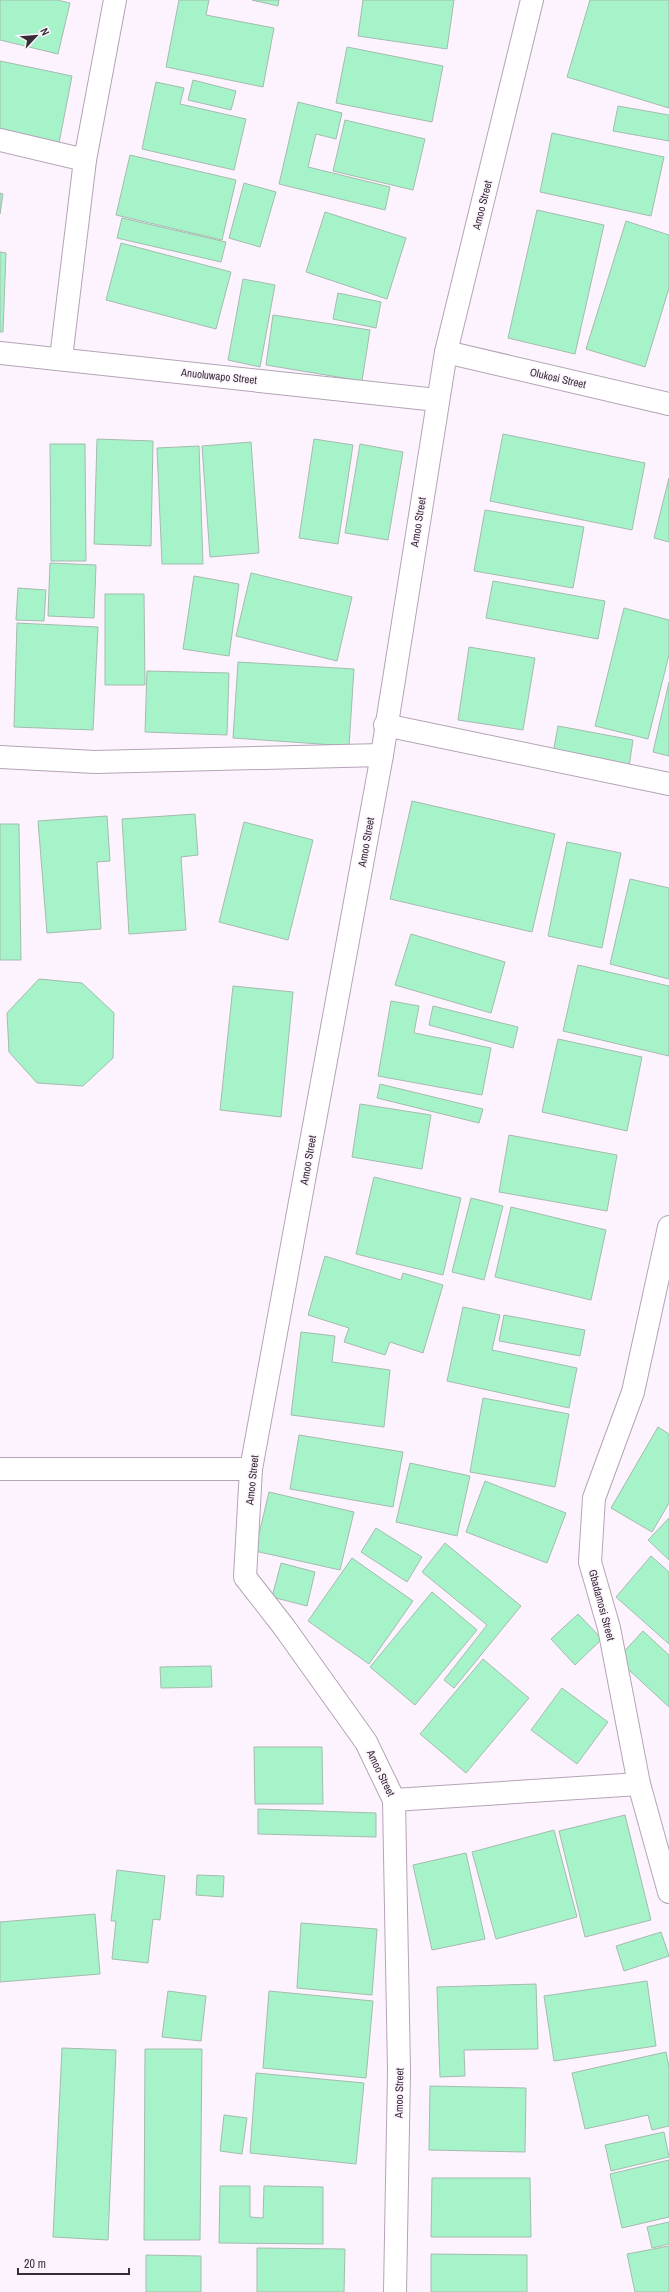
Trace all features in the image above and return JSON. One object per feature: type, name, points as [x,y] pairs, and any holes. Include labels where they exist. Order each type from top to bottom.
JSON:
[{"type":"street","points":[[61,358],[85,160],[115,0]]},
{"type":"street","name":"Amoo Street","points":[[394,2292],[399,2071],[394,1800],[366,1742],[284,1627],[245,1577],[251,1469],[382,755],[385,725],[446,352],[532,0]]},
{"type":"street","points":[[0,140],[85,160]]},
{"type":"street","name":"Olukosi Street","points":[[446,352],[669,404]]},
{"type":"street","name":"Anuoluwapo Street","points":[[0,353],[61,358],[438,400]]},
{"type":"street","points":[[385,725],[669,784]]},
{"type":"street","points":[[0,757],[94,762],[382,755]]},
{"type":"street","name":"Gbadamosi Street","points":[[669,1227],[663,1282],[633,1392],[594,1498],[590,1562],[609,1628],[640,1784],[669,1892]]},
{"type":"street","points":[[0,1469],[251,1469]]},
{"type":"street","points":[[394,1800],[640,1784]]},
{"type":"building","points":[[0,0],[57,0],[70,3],[58,54],[0,40]]},
{"type":"building","points":[[179,0],[209,0],[206,15],[274,28],[263,87],[166,67]]},
{"type":"building","points":[[252,0],[279,0],[278,6]]},
{"type":"building","points":[[363,0],[454,0],[447,49],[358,36]]},
{"type":"building","points":[[590,0],[669,0],[669,108],[567,77]]},
{"type":"building","points":[[347,47],[443,66],[432,122],[336,103]]},
{"type":"building","points":[[0,61],[72,76],[59,143],[0,131]]},
{"type":"building","points":[[193,80],[236,91],[231,110],[188,100]]},
{"type":"building","points":[[156,82],[184,88],[180,104],[246,119],[234,170],[142,149]]},
{"type":"building","points":[[298,102],[342,113],[336,139],[316,134],[308,167],[390,187],[385,210],[279,184]]},
{"type":"building","points":[[618,106],[669,115],[669,141],[613,131]]},
{"type":"building","points":[[345,120],[425,139],[413,190],[333,171]]},
{"type":"building","points":[[552,133],[664,157],[651,216],[540,192]]},
{"type":"building","points":[[130,155],[236,180],[222,240],[116,215]]},
{"type":"building","points":[[244,183],[276,192],[260,247],[229,238]]},
{"type":"building","points":[[0,193],[3,194],[0,214]]},
{"type":"building","points":[[537,210],[604,225],[575,354],[508,338]]},
{"type":"building","points":[[325,212],[406,238],[387,299],[306,272]]},
{"type":"building","points":[[122,218],[226,242],[221,262],[117,238]]},
{"type":"building","points":[[626,221],[669,235],[669,288],[645,367],[586,349]]},
{"type":"building","points":[[121,243],[231,272],[216,329],[106,300]]},
{"type":"building","points":[[0,252],[6,253],[3,332],[0,332]]},
{"type":"building","points":[[243,279],[275,285],[260,367],[228,360]]},
{"type":"building","points":[[338,293],[381,302],[376,328],[333,319]]},
{"type":"building","points":[[273,315],[370,330],[362,381],[266,365]]},
{"type":"building","points":[[503,434],[645,463],[632,530],[490,501]]},
{"type":"building","points":[[97,439],[153,441],[151,546],[94,544]]},
{"type":"building","points":[[314,439],[353,445],[338,544],[299,538]]},
{"type":"building","points":[[251,442],[259,553],[210,557],[202,446]]},
{"type":"building","points":[[50,444],[85,444],[86,561],[51,561]]},
{"type":"building","points":[[360,444],[403,452],[388,540],[345,533]]},
{"type":"building","points":[[199,446],[203,564],[162,564],[157,448]]},
{"type":"building","points":[[669,478],[669,542],[654,538]]},
{"type":"building","points":[[485,510],[584,527],[573,588],[474,571]]},
{"type":"building","points":[[50,563],[96,565],[94,618],[48,616]]},
{"type":"building","points":[[251,573],[352,597],[337,661],[236,636]]},
{"type":"building","points":[[194,576],[239,584],[229,656],[183,649]]},
{"type":"building","points":[[493,581],[605,601],[598,639],[486,618]]},
{"type":"building","points":[[18,588],[46,590],[44,621],[16,620]]},
{"type":"building","points":[[105,594],[144,594],[145,685],[105,685]]},
{"type":"building","points":[[624,608],[669,620],[669,655],[648,739],[595,726]]},
{"type":"building","points":[[17,623],[98,627],[93,730],[14,727]]},
{"type":"building","points":[[469,647],[535,658],[523,730],[458,720]]},
{"type":"building","points":[[238,662],[354,669],[349,746],[233,738]]},
{"type":"building","points":[[147,671],[229,673],[227,735],[145,732]]},
{"type":"building","points":[[669,682],[669,756],[653,752]]},
{"type":"building","points":[[558,726],[633,740],[629,767],[553,753]]},
{"type":"building","points":[[412,801],[555,834],[532,932],[390,899]]},
{"type":"building","points":[[195,814],[198,855],[181,857],[186,930],[129,934],[122,819]]},
{"type":"building","points":[[107,816],[110,861],[97,862],[101,929],[47,933],[38,821]]},
{"type":"building","points":[[244,822],[313,840],[288,940],[219,922]]},
{"type":"building","points":[[0,824],[19,824],[21,960],[0,960]]},
{"type":"building","points":[[567,842],[621,853],[602,948],[548,936]]},
{"type":"building","points":[[630,879],[669,888],[669,979],[610,964]]},
{"type":"building","points":[[411,934],[505,962],[491,1013],[395,985]]},
{"type":"building","points":[[578,965],[669,986],[669,1056],[563,1031]]},
{"type":"building","points":[[39,979],[82,983],[114,1013],[113,1058],[83,1086],[37,1083],[9,1052],[7,1013]]},
{"type":"building","points":[[233,986],[293,992],[281,1117],[220,1110]]},
{"type":"building","points":[[391,1001],[419,1006],[414,1033],[491,1048],[482,1095],[378,1076]]},
{"type":"building","points":[[433,1006],[518,1027],[513,1048],[429,1025]]},
{"type":"building","points":[[558,1039],[642,1057],[627,1131],[542,1112]]},
{"type":"building","points":[[380,1084],[483,1109],[479,1123],[377,1098]]},
{"type":"building","points":[[360,1104],[431,1115],[422,1169],[352,1157]]},
{"type":"building","points":[[509,1135],[617,1155],[607,1211],[499,1192]]},
{"type":"building","points":[[374,1177],[461,1198],[443,1275],[356,1254]]},
{"type":"building","points":[[471,1198],[503,1206],[484,1280],[452,1272]]},
{"type":"building","points":[[511,1207],[606,1230],[591,1300],[495,1277]]},
{"type":"building","points":[[325,1256],[401,1280],[403,1273],[443,1285],[423,1353],[390,1342],[385,1355],[344,1342],[349,1328],[308,1315]]},
{"type":"building","points":[[463,1307],[500,1315],[492,1350],[577,1368],[569,1408],[447,1381]]},
{"type":"building","points":[[504,1315],[585,1330],[580,1356],[499,1341]]},
{"type":"building","points":[[301,1332],[335,1336],[332,1362],[390,1370],[384,1427],[291,1415]]},
{"type":"building","points":[[483,1398],[569,1414],[555,1487],[470,1472]]},
{"type":"building","points":[[658,1427],[669,1434],[669,1503],[652,1532],[611,1508]]},
{"type":"building","points":[[299,1435],[403,1452],[393,1507],[290,1489]]},
{"type":"building","points":[[410,1463],[470,1476],[457,1536],[396,1522]]},
{"type":"building","points":[[485,1481],[566,1513],[547,1563],[466,1532]]},
{"type":"building","points":[[269,1492],[354,1512],[340,1570],[255,1551]]},
{"type":"building","points":[[669,1518],[669,1560],[648,1540]]},
{"type":"building","points":[[376,1528],[422,1557],[407,1582],[361,1552]]},
{"type":"building","points":[[445,1543],[521,1606],[454,1688],[444,1680],[487,1625],[422,1572]]},
{"type":"building","points":[[651,1556],[669,1572],[669,1644],[616,1597]]},
{"type":"building","points":[[352,1558],[413,1601],[369,1664],[308,1621]]},
{"type":"building","points":[[281,1563],[315,1572],[307,1606],[272,1597]]},
{"type":"building","points":[[432,1592],[477,1630],[415,1705],[370,1667]]},
{"type":"building","points":[[578,1614],[602,1639],[575,1665],[551,1639]]},
{"type":"building","points":[[643,1631],[669,1655],[669,1707],[617,1659]]},
{"type":"building","points":[[483,1659],[529,1698],[466,1773],[420,1734]]},
{"type":"building","points":[[211,1666],[212,1687],[161,1688],[160,1667]]},
{"type":"building","points":[[562,1688],[608,1722],[577,1764],[531,1730]]},
{"type":"building","points":[[254,1747],[322,1747],[323,1804],[255,1804]]},
{"type":"building","points":[[258,1809],[376,1813],[376,1837],[258,1834]]},
{"type":"building","points":[[625,1815],[651,1920],[585,1937],[559,1831]]},
{"type":"building","points":[[554,1830],[577,1917],[496,1939],[472,1852]]},
{"type":"building","points":[[466,1853],[485,1939],[432,1950],[413,1865]]},
{"type":"building","points":[[117,1870],[165,1876],[160,1920],[153,1919],[148,1963],[112,1959],[116,1921],[111,1921]]},
{"type":"building","points":[[197,1875],[224,1876],[223,1897],[196,1895]]},
{"type":"building","points":[[95,1914],[100,1974],[0,1982],[0,1922]]},
{"type":"building","points":[[301,1923],[377,1929],[372,1995],[297,1988]]},
{"type":"building","points":[[661,1932],[669,1956],[624,1971],[616,1946]]},
{"type":"building","points":[[647,1981],[656,2046],[554,2061],[544,1996]]},
{"type":"building","points":[[536,1984],[538,2049],[464,2050],[465,2076],[440,2077],[437,1987]]},
{"type":"building","points":[[168,1991],[206,1996],[201,2041],[162,2037]]},
{"type":"building","points":[[269,1991],[373,2001],[366,2078],[263,2068]]},
{"type":"building","points":[[62,2048],[116,2050],[108,2240],[53,2237]]},
{"type":"building","points":[[145,2049],[202,2049],[200,2240],[144,2240]]},
{"type":"building","points":[[666,2052],[669,2067],[669,2126],[652,2130],[648,2115],[585,2129],[572,2073]]},
{"type":"building","points":[[256,2073],[364,2083],[356,2164],[250,2153]]},
{"type":"building","points":[[430,2086],[526,2088],[525,2152],[429,2150]]},
{"type":"building","points":[[224,2115],[247,2118],[242,2154],[220,2151]]},
{"type":"building","points":[[664,2132],[669,2157],[611,2171],[605,2145]]},
{"type":"building","points":[[669,2160],[669,2217],[622,2228],[610,2174]]},
{"type":"building","points":[[432,2178],[530,2178],[531,2237],[431,2237]]},
{"type":"building","points":[[220,2186],[250,2186],[250,2217],[263,2218],[264,2186],[323,2187],[323,2244],[219,2243]]},
{"type":"building","points":[[669,2222],[669,2244],[652,2248],[647,2227]]},
{"type":"building","points":[[669,2246],[669,2292],[635,2292],[627,2254]]},
{"type":"building","points":[[257,2248],[345,2249],[344,2292],[257,2292]]},
{"type":"building","points":[[431,2254],[527,2255],[527,2292],[431,2292]]},
{"type":"building","points":[[146,2255],[201,2256],[201,2292],[146,2292]]}]
